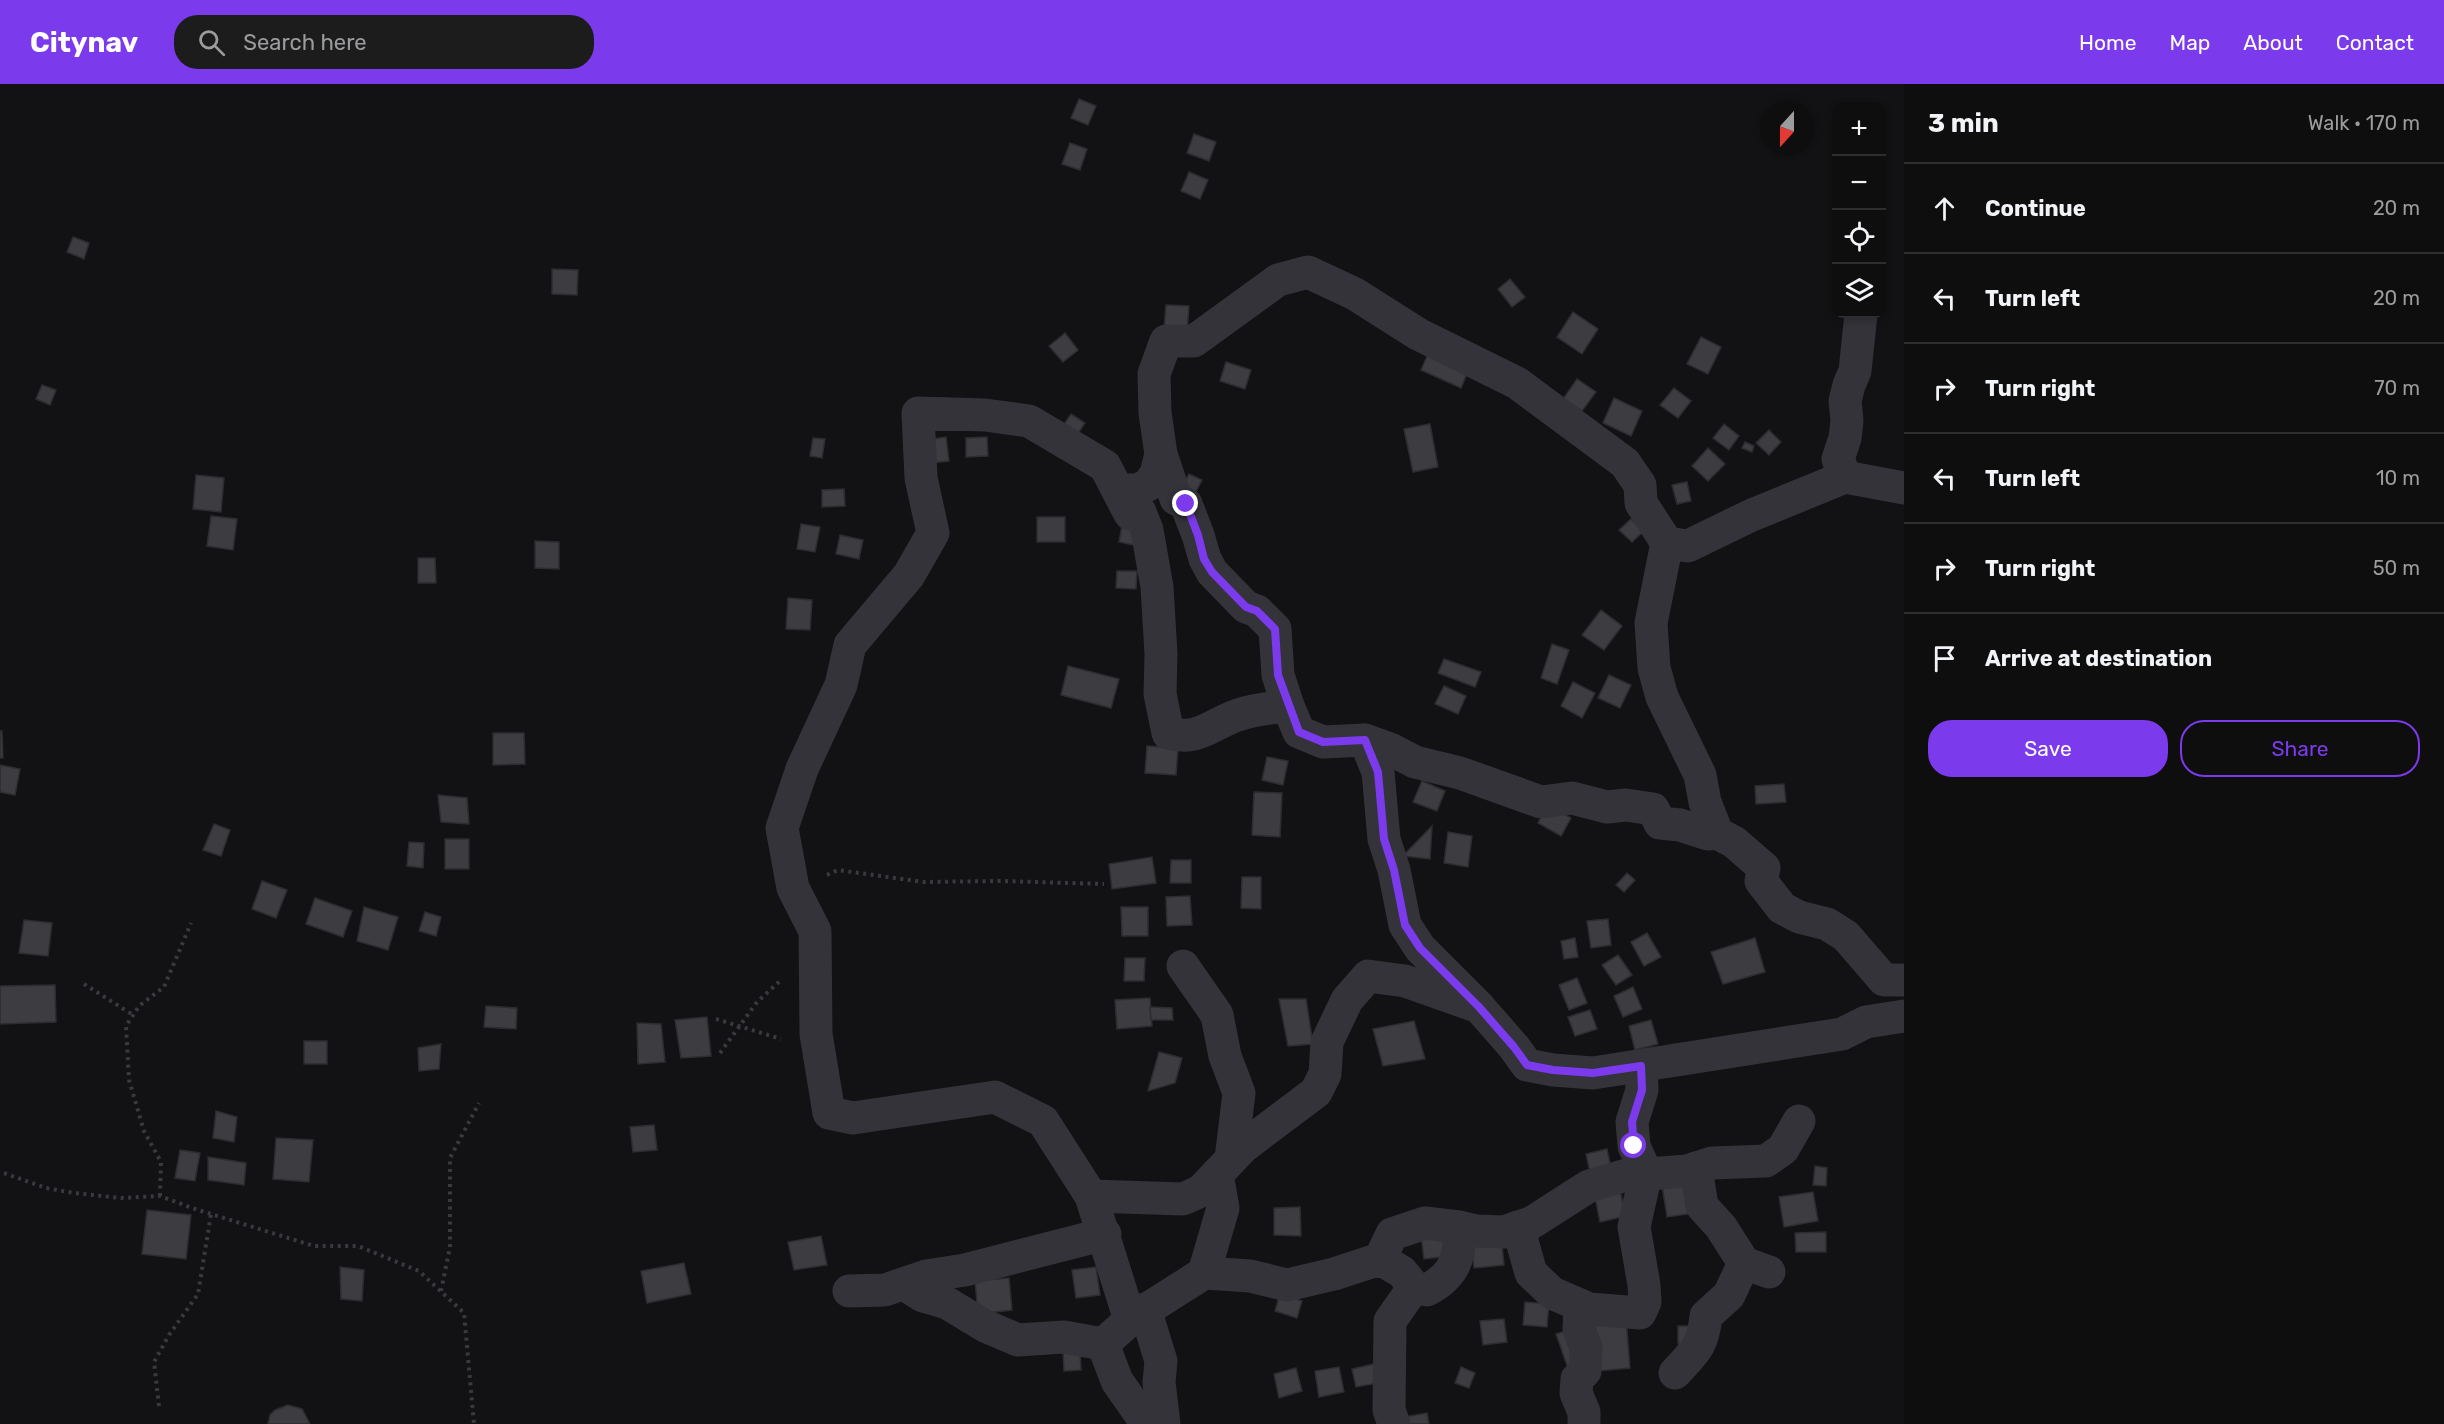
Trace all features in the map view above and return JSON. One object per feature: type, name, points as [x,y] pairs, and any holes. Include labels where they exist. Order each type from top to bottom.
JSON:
[{"type":"street","points":[[1717,833],[1705,802],[1700,775],[1662,697],[1654,668],[1651,623],[1667,543],[1641,503],[1640,485],[1625,463],[1516,383],[1418,334],[1355,294],[1308,272],[1278,279],[1194,341],[1166,341],[1154,374],[1155,413],[1161,454],[1176,500],[1186,504],[1204,559],[1212,572],[1246,607],[1257,611],[1275,629],[1278,675],[1299,732],[1323,742],[1365,740],[1415,762],[1460,773],[1541,802],[1572,798],[1607,807],[1644,806],[1653,809],[1660,823],[1680,825],[1708,834],[1717,833],[1734,842],[1764,868],[1761,881],[1782,908],[1799,917],[1827,924],[1846,936],[1884,980],[1904,980]]},
{"type":"street","points":[[1845,477],[1838,459],[1845,438],[1847,421],[1845,401],[1855,370],[1861,318]]},
{"type":"street","points":[[1164,1424],[1159,1382],[1161,1361],[1138,1314],[1091,1196],[1042,1121],[995,1097],[853,1118],[829,1113],[816,1034],[815,931],[792,888],[782,828],[802,769],[841,684],[850,645],[909,575],[933,533],[921,478],[918,413],[985,415],[1029,422],[1105,466],[1130,514],[1140,512],[1147,530],[1158,587],[1160,694],[1168,733],[1197,735],[1239,714],[1288,706]]},
{"type":"street","points":[[1119,490],[1137,490],[1148,485],[1156,474],[1161,454]]},
{"type":"street","points":[[1667,543],[1688,546],[1763,510],[1845,477],[1904,488]]},
{"type":"street","points":[[1365,740],[1378,772],[1384,839],[1394,870],[1405,925],[1420,948],[1479,1007],[1527,1065],[1553,1070],[1593,1073],[1842,1034],[1866,1022],[1904,1016]]},
{"type":"street","points":[[1183,966],[1217,1014],[1225,1056],[1239,1093],[1224,1167],[1223,1208],[1204,1273]]},
{"type":"street","points":[[1091,1196],[1184,1199],[1201,1191],[1243,1147],[1316,1092],[1325,1074],[1327,1042],[1347,1000],[1368,976],[1405,981],[1479,1007]]},
{"type":"street","points":[[1518,1227],[1531,1273],[1552,1293],[1589,1309],[1640,1313],[1645,1302],[1644,1285],[1634,1227],[1646,1173],[1634,1146],[1632,1122],[1642,1090],[1641,1066]]},
{"type":"street","points":[[1103,1344],[1138,1314],[1204,1273],[1250,1276],[1287,1285],[1334,1274],[1380,1259],[1392,1234],[1425,1223],[1477,1231],[1504,1232],[1532,1223],[1589,1186],[1623,1176],[1687,1171],[1712,1163],[1767,1161],[1783,1149],[1798,1120]]},
{"type":"street","points":[[1675,1373],[1700,1346],[1705,1332],[1706,1316],[1756,1268],[1702,1206],[1696,1168]]},
{"type":"street","points":[[1380,1259],[1402,1272],[1414,1287],[1427,1290],[1443,1281],[1454,1266],[1460,1247],[1459,1227]]},
{"type":"street","points":[[849,1291],[885,1290],[926,1276],[965,1270],[1105,1234]]},
{"type":"street","points":[[904,1284],[923,1296],[947,1303],[985,1326],[1018,1340],[1064,1337],[1103,1344]]},
{"type":"street","points":[[1394,1424],[1389,1410],[1390,1321],[1414,1287]]},
{"type":"street","points":[[1580,1305],[1579,1329],[1586,1348],[1585,1371],[1577,1379],[1576,1393],[1584,1412],[1584,1424]]},
{"type":"street","points":[[1103,1344],[1118,1381],[1147,1424]]},
{"type":"path","points":[[792,888],[838,870],[923,882],[1001,881],[1104,884]]},
{"type":"path","points":[[160,1196],[161,1162],[144,1131],[129,1080],[126,1026],[139,1006],[164,987],[191,923]]},
{"type":"path","points":[[720,1053],[757,1002],[787,975]]},
{"type":"path","points":[[84,984],[133,1015]]},
{"type":"path","points":[[716,1019],[783,1040]]},
{"type":"path","points":[[441,1291],[450,1247],[450,1158],[479,1103]]},
{"type":"path","points":[[4,1173],[46,1188],[74,1193],[121,1198],[160,1196],[314,1246],[358,1245],[418,1271],[464,1313],[474,1424]]},
{"type":"path","points":[[159,1406],[154,1362],[169,1335],[198,1294],[211,1214]]},
{"type":"building","points":[[1079,99],[1096,106],[1088,125],[1071,118]]},
{"type":"building","points":[[1194,134],[1216,142],[1209,161],[1187,153]]},
{"type":"building","points":[[1070,143],[1087,149],[1080,170],[1062,164]]},
{"type":"building","points":[[1189,172],[1208,180],[1200,199],[1181,191]]},
{"type":"building","points":[[73,237],[89,243],[84,259],[67,252]]},
{"type":"building","points":[[552,269],[578,270],[577,295],[552,294]]},
{"type":"building","points":[[1510,279],[1525,297],[1512,307],[1498,289]]},
{"type":"building","points":[[1166,305],[1189,306],[1187,331],[1164,329]]},
{"type":"building","points":[[1573,312],[1598,329],[1582,354],[1557,337]]},
{"type":"building","points":[[1065,333],[1078,350],[1063,362],[1049,346]]},
{"type":"building","points":[[1701,337],[1721,347],[1708,374],[1687,364]]},
{"type":"building","points":[[1431,347],[1471,364],[1461,388],[1421,370]]},
{"type":"building","points":[[1226,362],[1251,370],[1245,389],[1220,381]]},
{"type":"building","points":[[1577,379],[1596,392],[1582,411],[1563,399]]},
{"type":"building","points":[[42,385],[56,390],[50,405],[36,399]]},
{"type":"building","points":[[1674,388],[1691,401],[1678,418],[1660,405]]},
{"type":"building","points":[[1614,398],[1642,411],[1631,436],[1603,423]]},
{"type":"building","points":[[1071,414],[1085,423],[1075,438],[1061,429]]},
{"type":"building","points":[[1430,424],[1438,467],[1413,472],[1404,429]]},
{"type":"building","points":[[1724,424],[1739,436],[1729,450],[1713,438]]},
{"type":"building","points":[[1769,430],[1781,442],[1769,455],[1756,443]]},
{"type":"building","points":[[946,437],[949,461],[930,463],[927,440]]},
{"type":"building","points":[[987,437],[988,456],[966,457],[966,438]]},
{"type":"building","points":[[813,438],[825,439],[822,458],[810,456]]},
{"type":"building","points":[[1745,442],[1754,446],[1752,452],[1742,448]]},
{"type":"building","points":[[1708,448],[1725,464],[1708,481],[1692,466]]},
{"type":"building","points":[[1189,474],[1202,480],[1191,501],[1178,495]]},
{"type":"building","points":[[196,475],[224,478],[221,512],[193,509]]},
{"type":"building","points":[[1687,482],[1691,501],[1677,504],[1672,485]]},
{"type":"building","points":[[844,489],[845,506],[822,507],[822,490]]},
{"type":"building","points":[[211,516],[237,519],[233,550],[207,546]]},
{"type":"building","points":[[1037,517],[1065,517],[1065,542],[1037,542]]},
{"type":"building","points":[[1631,519],[1644,531],[1632,542],[1619,530]]},
{"type":"building","points":[[801,524],[820,527],[815,552],[797,549]]},
{"type":"building","points":[[1122,525],[1136,527],[1134,545],[1119,542]]},
{"type":"building","points":[[840,535],[863,540],[859,559],[836,554]]},
{"type":"building","points":[[535,541],[559,542],[559,569],[535,568]]},
{"type":"building","points":[[418,558],[435,558],[436,583],[418,583]]},
{"type":"building","points":[[1117,571],[1137,571],[1136,589],[1116,588]]},
{"type":"building","points":[[788,598],[812,600],[810,630],[786,629]]},
{"type":"building","points":[[1601,610],[1622,626],[1604,650],[1582,635]]},
{"type":"building","points":[[1552,644],[1569,650],[1557,684],[1541,678]]},
{"type":"building","points":[[1444,659],[1481,672],[1475,687],[1438,673]]},
{"type":"building","points":[[1068,666],[1119,679],[1111,708],[1061,695]]},
{"type":"building","points":[[1609,675],[1631,685],[1620,708],[1598,698]]},
{"type":"building","points":[[1573,682],[1595,693],[1582,718],[1561,706]]},
{"type":"building","points":[[1444,686],[1466,696],[1458,714],[1435,704]]},
{"type":"building","points":[[0,731],[2,731],[3,758],[0,758]]},
{"type":"building","points":[[493,733],[524,733],[525,764],[493,765]]},
{"type":"building","points":[[1147,746],[1178,748],[1176,775],[1145,773]]},
{"type":"building","points":[[1267,757],[1288,761],[1283,785],[1262,780]]},
{"type":"building","points":[[0,765],[20,769],[15,795],[0,792]]},
{"type":"building","points":[[1422,781],[1445,791],[1437,811],[1413,802]]},
{"type":"building","points":[[1784,784],[1786,802],[1756,804],[1755,786]]},
{"type":"building","points":[[1254,792],[1282,793],[1280,837],[1252,835]]},
{"type":"building","points":[[438,795],[467,798],[469,824],[441,822]]},
{"type":"building","points":[[1548,805],[1571,818],[1561,836],[1538,823]]},
{"type":"building","points":[[214,824],[230,830],[221,856],[203,850]]},
{"type":"building","points":[[1432,826],[1430,859],[1403,856]]},
{"type":"building","points":[[1448,832],[1472,836],[1468,867],[1444,863]]},
{"type":"building","points":[[445,839],[469,839],[469,869],[445,869]]},
{"type":"building","points":[[409,842],[424,843],[423,868],[407,866]]},
{"type":"building","points":[[1152,857],[1156,883],[1112,889],[1109,864]]},
{"type":"building","points":[[1171,860],[1191,860],[1191,883],[1170,883]]},
{"type":"building","points":[[1627,873],[1635,880],[1624,892],[1616,885]]},
{"type":"building","points":[[1242,877],[1261,877],[1261,909],[1241,908]]},
{"type":"building","points":[[262,881],[287,890],[276,918],[252,909]]},
{"type":"building","points":[[1190,896],[1192,925],[1167,926],[1166,897]]},
{"type":"building","points":[[315,898],[352,911],[343,937],[306,924]]},
{"type":"building","points":[[364,907],[398,917],[388,950],[357,941]]},
{"type":"building","points":[[1121,907],[1148,907],[1148,936],[1122,936]]},
{"type":"building","points":[[425,912],[441,917],[436,936],[419,931]]},
{"type":"building","points":[[1608,919],[1611,945],[1591,948],[1587,921]]},
{"type":"building","points":[[24,920],[52,923],[48,956],[19,953]]},
{"type":"building","points":[[1647,933],[1661,957],[1644,966],[1631,942]]},
{"type":"building","points":[[1575,938],[1578,957],[1564,959],[1561,941]]},
{"type":"building","points":[[1755,938],[1765,972],[1723,984],[1711,952]]},
{"type":"building","points":[[1618,955],[1632,975],[1616,985],[1602,965]]},
{"type":"building","points":[[1125,958],[1145,958],[1144,981],[1124,981]]},
{"type":"building","points":[[1577,978],[1587,1003],[1569,1010],[1559,985]]},
{"type":"building","points":[[55,985],[56,1022],[0,1024],[0,986]]},
{"type":"building","points":[[1633,987],[1642,1009],[1623,1017],[1614,996]]},
{"type":"building","points":[[1150,998],[1152,1026],[1117,1029],[1115,1000]]},
{"type":"building","points":[[1279,999],[1306,999],[1313,1044],[1288,1046]]},
{"type":"building","points":[[486,1006],[517,1008],[516,1029],[484,1027]]},
{"type":"building","points":[[1150,1007],[1172,1008],[1173,1020],[1151,1020]]},
{"type":"building","points":[[1590,1010],[1597,1029],[1575,1036],[1568,1017]]},
{"type":"building","points":[[707,1017],[711,1056],[681,1058],[675,1020]]},
{"type":"building","points":[[1651,1020],[1658,1044],[1635,1050],[1629,1026]]},
{"type":"building","points":[[1414,1021],[1425,1059],[1383,1066],[1373,1029]]},
{"type":"building","points":[[637,1023],[661,1024],[665,1062],[638,1064]]},
{"type":"building","points":[[304,1041],[327,1041],[327,1064],[304,1064]]},
{"type":"building","points":[[441,1044],[439,1069],[419,1071],[418,1048]]},
{"type":"building","points":[[1159,1052],[1182,1058],[1175,1083],[1148,1091]]},
{"type":"building","points":[[216,1111],[237,1117],[234,1142],[213,1138]]},
{"type":"building","points":[[654,1125],[657,1150],[633,1152],[630,1127]]},
{"type":"building","points":[[276,1138],[313,1140],[309,1182],[273,1179]]},
{"type":"building","points":[[1607,1149],[1612,1173],[1591,1177],[1586,1154]]},
{"type":"building","points":[[180,1150],[200,1153],[195,1181],[175,1178]]},
{"type":"building","points":[[208,1157],[246,1163],[244,1185],[208,1180]]},
{"type":"building","points":[[1815,1166],[1827,1168],[1826,1186],[1813,1185]]},
{"type":"building","points":[[1689,1182],[1694,1213],[1667,1217],[1662,1185]]},
{"type":"building","points":[[1619,1187],[1626,1216],[1600,1222],[1594,1192]]},
{"type":"building","points":[[1813,1192],[1818,1221],[1784,1227],[1779,1197]]},
{"type":"building","points":[[1300,1207],[1301,1236],[1274,1235],[1274,1208]]},
{"type":"building","points":[[147,1210],[191,1215],[186,1259],[142,1254]]},
{"type":"building","points":[[1448,1232],[1450,1256],[1424,1259],[1421,1235]]},
{"type":"building","points":[[1826,1232],[1826,1252],[1796,1252],[1795,1233]]},
{"type":"building","points":[[1501,1234],[1504,1265],[1474,1268],[1471,1237]]},
{"type":"building","points":[[821,1236],[827,1265],[794,1270],[788,1242]]},
{"type":"building","points":[[684,1263],[691,1294],[647,1303],[641,1271]]},
{"type":"building","points":[[340,1267],[364,1270],[362,1301],[341,1299]]},
{"type":"building","points":[[1096,1267],[1100,1295],[1076,1298],[1072,1270]]},
{"type":"building","points":[[1009,1278],[1012,1310],[978,1314],[975,1281]]},
{"type":"building","points":[[1280,1294],[1302,1301],[1297,1318],[1275,1311]]},
{"type":"building","points":[[1525,1302],[1549,1304],[1547,1327],[1523,1325]]},
{"type":"building","points":[[1626,1318],[1630,1368],[1597,1371],[1593,1321]]},
{"type":"building","points":[[1504,1319],[1507,1342],[1483,1345],[1480,1321]]},
{"type":"building","points":[[1678,1326],[1697,1326],[1697,1343],[1678,1344]]},
{"type":"building","points":[[1569,1330],[1583,1367],[1569,1371],[1556,1334]]},
{"type":"building","points":[[1063,1351],[1080,1351],[1081,1370],[1064,1371]]},
{"type":"building","points":[[1374,1364],[1378,1383],[1356,1387],[1352,1369]]},
{"type":"building","points":[[1339,1367],[1344,1392],[1319,1397],[1315,1371]]},
{"type":"building","points":[[1461,1367],[1475,1373],[1469,1388],[1455,1383]]},
{"type":"building","points":[[1296,1368],[1302,1391],[1279,1398],[1274,1374]]},
{"type":"building","points":[[288,1405],[302,1409],[310,1424],[268,1424],[270,1415],[275,1410]]},
{"type":"building","points":[[1427,1413],[1429,1424],[1406,1424],[1404,1417]]},
{"type":"route","points":[[1186,504],[1204,559],[1212,572],[1246,607],[1257,611],[1275,629],[1278,675],[1299,732],[1323,742],[1365,740],[1378,772],[1384,839],[1394,870],[1399,904],[1405,925],[1420,948],[1479,1007],[1527,1065],[1553,1070],[1593,1073],[1641,1066],[1642,1090],[1632,1122],[1634,1146]]}]
